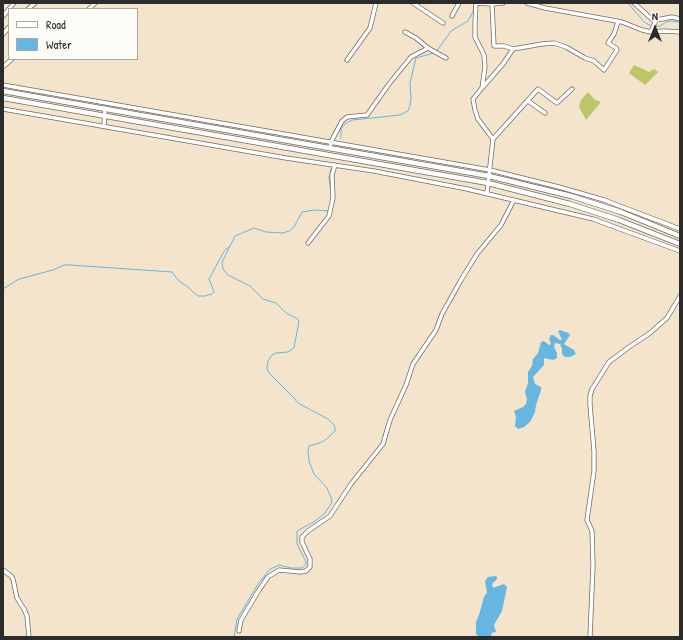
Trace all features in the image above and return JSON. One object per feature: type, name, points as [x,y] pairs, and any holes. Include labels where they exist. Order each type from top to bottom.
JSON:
[{"type":"main road","points":[[3,90],[293,141],[331,145],[489,176],[571,196],[621,212],[680,236]]},
{"type":"main road","points":[[3,98],[488,183],[570,204],[619,220],[680,244]]},
{"type":"main road","points":[[291,148],[293,141]]},
{"type":"street","points":[[347,60],[370,28],[376,3]]},
{"type":"street","points":[[413,3],[443,24]]},
{"type":"street","points":[[452,16],[459,3]]},
{"type":"street","points":[[482,88],[485,67],[484,55],[476,37],[476,3],[503,3]]},
{"type":"street","points":[[527,3],[652,30],[680,32]]},
{"type":"street","points":[[634,3],[655,22]]},
{"type":"street","points":[[492,4],[494,46],[504,46],[513,49],[554,43],[566,47],[585,58],[594,61],[604,70],[617,50],[608,43],[614,34],[618,22]]},
{"type":"street","points":[[652,30],[656,20],[672,17],[680,19]]},
{"type":"street","points":[[405,32],[446,58]]},
{"type":"street","points":[[331,145],[342,121],[347,117],[367,115],[389,84],[411,57],[428,48]]},
{"type":"street","points":[[493,139],[478,119],[473,99],[503,64],[513,49]]},
{"type":"street","points":[[3,67],[11,60]]},
{"type":"street","points":[[3,85],[331,145],[490,170],[552,185],[604,200],[680,229]]},
{"type":"street","points":[[487,194],[493,139],[538,89],[557,103],[572,89]]},
{"type":"street","points":[[528,101],[545,113]]},
{"type":"street","points":[[104,126],[105,108]]},
{"type":"street","points":[[3,109],[335,166],[374,171],[487,194],[593,219],[680,251]]},
{"type":"street","points":[[308,243],[329,216],[333,198],[332,175],[335,166]]},
{"type":"street","points":[[238,631],[241,620],[258,590],[268,577],[279,570],[300,572],[306,571],[310,567],[311,562],[303,546],[302,537],[330,516],[351,484],[384,444],[390,420],[406,385],[413,364],[436,330],[442,314],[477,254],[501,225],[514,200]]},
{"type":"street","points":[[590,637],[593,566],[592,531],[587,520],[594,471],[594,451],[590,405],[591,392],[609,362],[629,346],[650,333],[667,318],[680,296]]},
{"type":"street","points":[[3,570],[13,579],[17,598],[27,616],[29,637]]},
{"type":"green space","points":[[634,65],[649,72],[654,69],[658,72],[645,85],[629,73]]},
{"type":"green space","points":[[588,92],[595,100],[601,102],[586,120],[579,107],[581,100]]},
{"type":"water","points":[[560,330],[570,335],[564,344],[574,350],[576,354],[570,357],[565,357],[562,354],[560,344],[555,343],[554,347],[557,353],[557,358],[553,360],[544,358],[544,365],[533,377],[535,384],[541,387],[535,412],[530,422],[524,427],[518,429],[515,426],[516,417],[514,411],[526,404],[527,399],[525,392],[528,383],[528,372],[532,366],[533,359],[538,353],[541,342],[544,341],[549,345],[551,344],[549,339],[551,335],[562,340],[558,331]]},
{"type":"water","points":[[495,576],[497,579],[492,584],[493,588],[504,584],[507,587],[502,611],[494,625],[496,632],[491,633],[492,637],[479,637],[476,634],[476,622],[484,597],[487,593],[485,581],[488,577]]},
{"type":"waterway","points":[[628,3],[644,22],[651,26]]},
{"type":"waterway","points":[[436,52],[451,31],[468,21],[473,12],[474,6]]},
{"type":"waterway","points":[[654,27],[671,21],[680,22]]},
{"type":"waterway","points":[[341,138],[341,129],[345,124],[352,120],[400,115],[408,111],[411,98],[410,83],[416,58],[434,53]]},
{"type":"waterway","points":[[331,169],[329,178],[331,192]]},
{"type":"waterway","points":[[234,637],[237,619],[258,584],[270,569],[279,565],[291,568],[302,568],[306,564],[297,544],[297,531],[324,514],[332,500],[327,488],[314,474],[309,461],[309,446],[320,443],[328,438],[335,431],[335,428],[328,419],[298,403],[269,373],[267,368],[268,361],[272,355],[276,353],[288,352],[294,348],[299,321],[286,313],[276,303],[263,299],[250,286],[228,275],[223,269],[222,262],[235,236],[254,228],[266,232],[283,233],[294,227],[302,212],[314,210],[329,211]]},
{"type":"waterway","points":[[3,289],[19,279],[53,270],[64,265],[70,265],[172,272],[179,281],[198,296],[205,296],[214,292],[209,279],[225,250],[229,247]]}]
